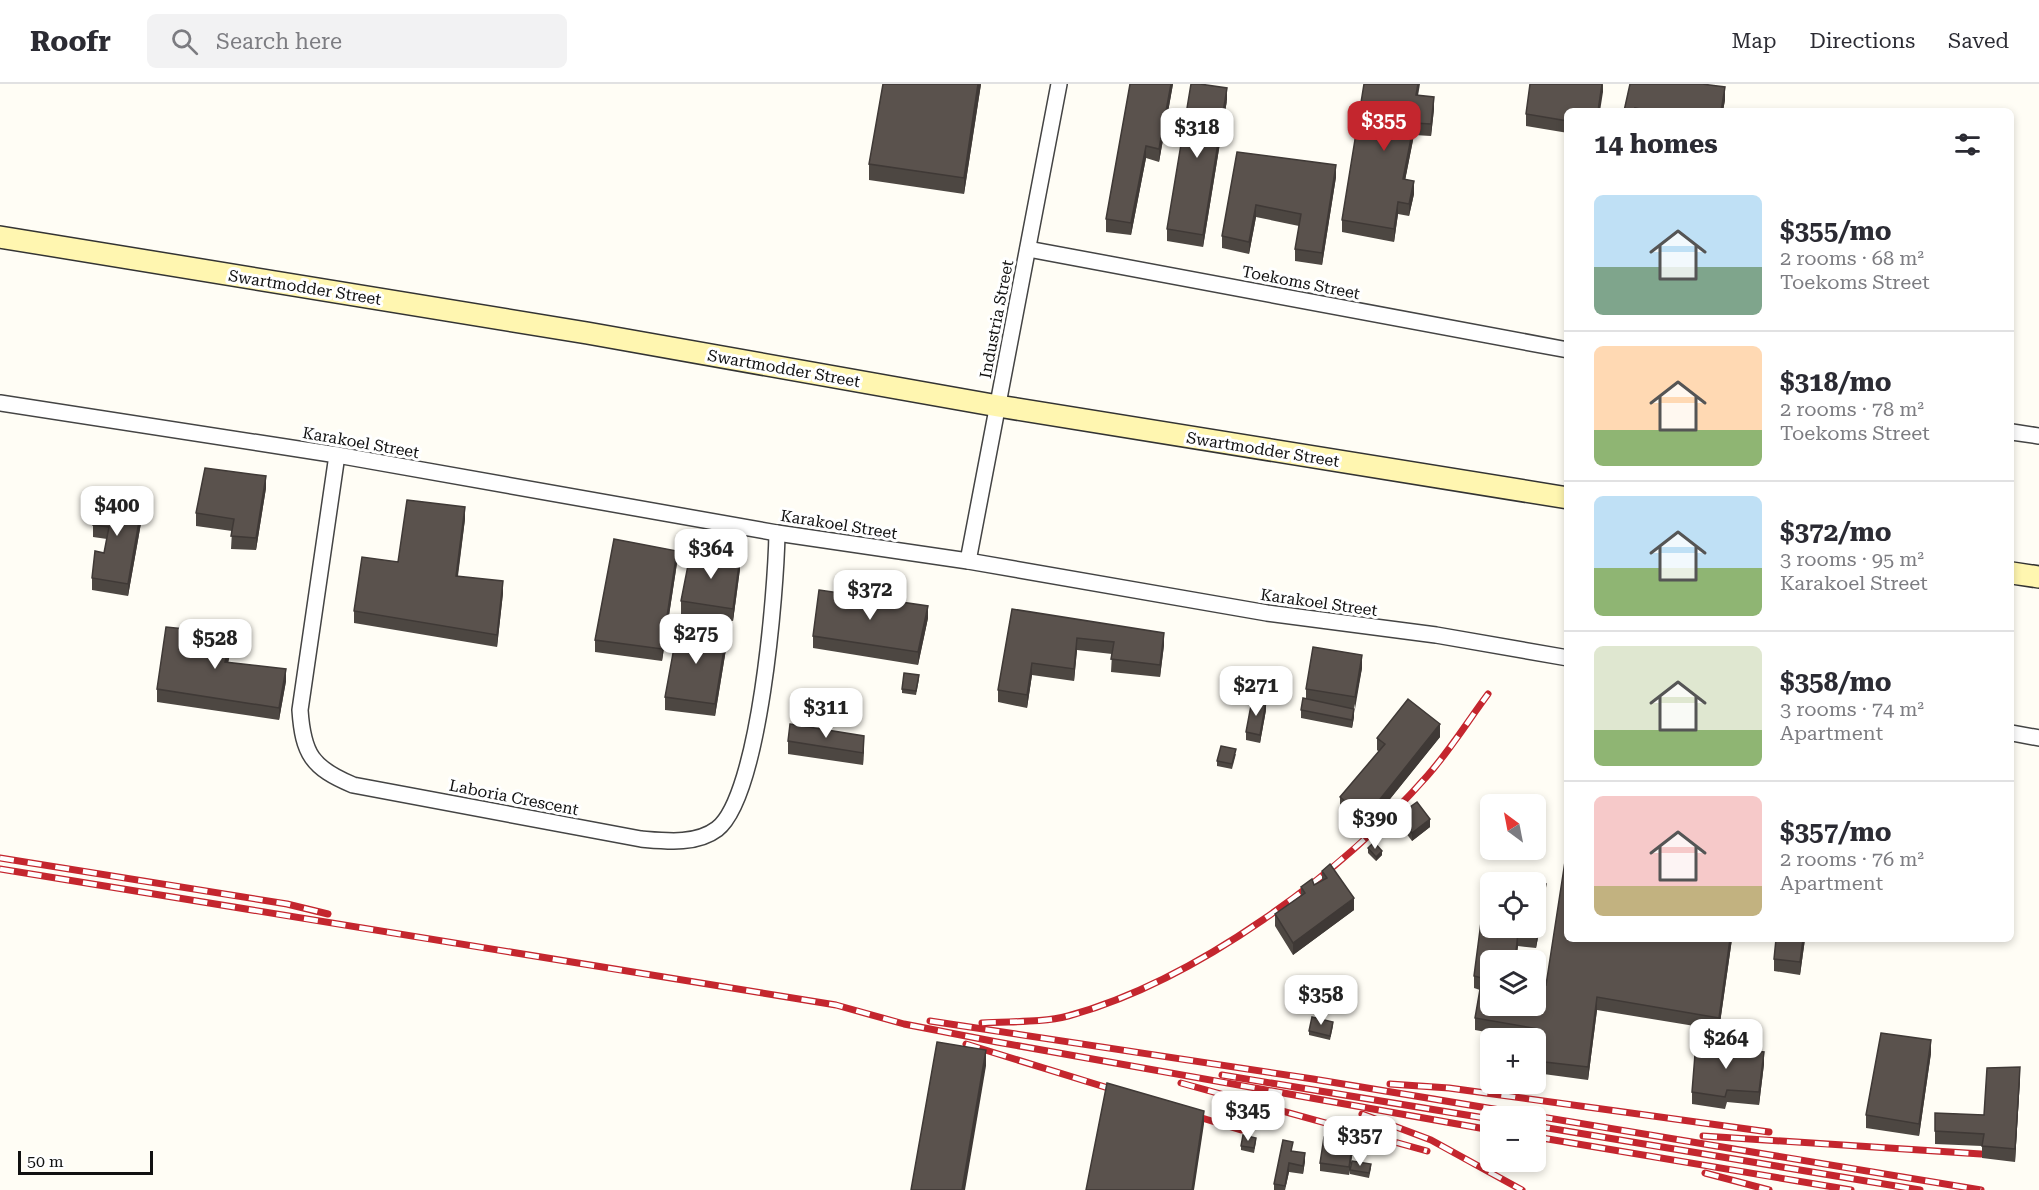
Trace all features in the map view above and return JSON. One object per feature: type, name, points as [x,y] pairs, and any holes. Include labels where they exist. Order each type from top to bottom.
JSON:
[{"type":"main road","name":"Swartmodder Street","points":[[0,237],[587,333],[998,406],[1564,497]]},
{"type":"main road","points":[[2014,573],[2039,577]]},
{"type":"street","name":"Industria Street","points":[[968,561],[1059,84]]},
{"type":"street","name":"Toekoms Street","points":[[1028,249],[1564,349]]},
{"type":"street","name":"Karakoel Street","points":[[0,403],[338,455],[777,533],[968,561],[1267,613],[1436,635],[1564,657]]},
{"type":"street","points":[[2014,432],[2039,436]]},
{"type":"street","name":"Laboria Crescent","points":[[338,455],[300,710],[305,747],[314,764],[329,775],[353,785],[641,839],[681,841],[700,837],[714,831],[733,809],[750,759],[776,578],[777,533]]},
{"type":"street","points":[[2014,733],[2039,738]]},
{"type":"building","points":[[883,84],[978,84],[964,178],[869,164]]},
{"type":"building","points":[[1130,84],[1171,84],[1159,149],[1146,146],[1131,223],[1106,219]]},
{"type":"building","points":[[1191,84],[1227,88],[1203,235],[1167,229]]},
{"type":"building","points":[[1364,84],[1418,84],[1416,95],[1434,97],[1431,124],[1414,123],[1403,179],[1414,181],[1409,204],[1398,202],[1394,229],[1342,220]]},
{"type":"building","points":[[1530,84],[1602,84],[1598,108],[1564,108],[1564,120],[1526,114]]},
{"type":"building","points":[[1630,84],[1702,84],[1725,87],[1722,108],[1625,108]]},
{"type":"building","points":[[1237,152],[1336,165],[1322,253],[1295,249],[1301,214],[1256,205],[1249,242],[1222,236]]},
{"type":"building","points":[[205,468],[266,476],[256,538],[231,536],[234,519],[196,513]]},
{"type":"building","points":[[99,493],[143,499],[128,584],[92,578],[95,551],[104,553],[109,527],[93,525]]},
{"type":"building","points":[[407,500],[465,507],[456,576],[503,581],[497,635],[354,611],[362,557],[398,562]]},
{"type":"building","points":[[614,539],[677,551],[662,649],[595,640]]},
{"type":"building","points":[[691,550],[740,557],[733,609],[681,601]]},
{"type":"building","points":[[819,590],[928,606],[918,652],[813,636]]},
{"type":"building","points":[[1012,609],[1164,633],[1160,665],[1111,659],[1114,642],[1077,638],[1074,669],[1032,663],[1027,695],[998,690]]},
{"type":"building","points":[[678,626],[727,631],[715,704],[665,697]]},
{"type":"building","points":[[166,627],[232,634],[225,662],[286,669],[279,708],[157,689]]},
{"type":"building","points":[[1313,647],[1362,655],[1355,697],[1306,689]]},
{"type":"building","points":[[904,673],[919,675],[916,691],[902,689]]},
{"type":"building","points":[[1303,698],[1354,709],[1352,720],[1301,710]]},
{"type":"building","points":[[1408,699],[1440,724],[1365,818],[1340,797],[1385,744],[1377,738]]},
{"type":"building","points":[[1252,700],[1266,702],[1260,735],[1246,732]]},
{"type":"building","points":[[790,724],[864,736],[863,753],[788,741]]},
{"type":"building","points":[[1221,746],[1236,749],[1232,764],[1217,761]]},
{"type":"building","points":[[1417,802],[1430,819],[1412,833],[1399,815]]},
{"type":"building","points":[[1374,842],[1382,851],[1376,857],[1368,848]]},
{"type":"building","points":[[1330,864],[1354,898],[1293,943],[1275,914],[1305,893],[1301,887],[1312,879],[1314,885],[1327,878],[1322,871]]},
{"type":"building","points":[[1564,868],[1564,942],[1730,942],[1719,1018],[1597,997],[1588,1067],[1546,1062],[1546,1028],[1475,1018],[1480,989],[1480,1016],[1546,1016],[1546,985]]},
{"type":"building","points":[[1480,930],[1480,938],[1517,938],[1516,950],[1480,950],[1480,978],[1474,976]]},
{"type":"building","points":[[1776,942],[1803,942],[1800,962],[1774,959]]},
{"type":"building","points":[[1312,1017],[1333,1022],[1330,1036],[1309,1031]]},
{"type":"building","points":[[1881,1033],[1931,1040],[1919,1124],[1866,1115]]},
{"type":"building","points":[[937,1042],[986,1050],[962,1190],[911,1190]]},
{"type":"building","points":[[1696,1042],[1725,1044],[1724,1054],[1739,1055],[1741,1049],[1764,1052],[1759,1092],[1727,1090],[1725,1097],[1692,1092]]},
{"type":"building","points":[[2020,1067],[2015,1149],[1982,1146],[1984,1134],[1935,1131],[1935,1113],[1984,1115],[1987,1068]]},
{"type":"building","points":[[1107,1083],[1204,1111],[1192,1190],[1086,1190]]},
{"type":"building","points":[[1243,1135],[1256,1138],[1254,1148],[1241,1146]]},
{"type":"building","points":[[1324,1137],[1353,1141],[1349,1167],[1320,1163]]},
{"type":"building","points":[[1283,1140],[1293,1142],[1291,1151],[1305,1153],[1303,1166],[1289,1163],[1285,1186],[1274,1184]]},
{"type":"building","points":[[1352,1161],[1371,1164],[1369,1173],[1350,1170]]},
{"type":"railway","points":[[982,1023],[1058,1018],[1117,1000],[1166,978],[1263,920],[1310,886],[1393,812],[1428,775],[1488,694]]},
{"type":"railway","points":[[0,858],[287,904],[328,914]]},
{"type":"railway","points":[[0,869],[836,1005],[904,1024],[997,1042],[1480,1128]]},
{"type":"railway","points":[[930,1021],[1313,1079],[1981,1190]]},
{"type":"railway","points":[[966,1044],[1121,1092]]},
{"type":"railway","points":[[1222,1075],[1480,1117]]},
{"type":"railway","points":[[1181,1083],[1427,1151]]},
{"type":"railway","points":[[1390,1084],[1449,1088],[1769,1132]]},
{"type":"railway","points":[[1189,1114],[1241,1130]]},
{"type":"railway","points":[[1362,1114],[1431,1140],[1522,1190]]},
{"type":"railway","points":[[1546,1128],[1920,1190]]},
{"type":"railway","points":[[1703,1136],[1981,1154]]},
{"type":"railway","points":[[1546,1139],[1851,1190]]},
{"type":"railway","points":[[1705,1173],[1769,1190]]}]
